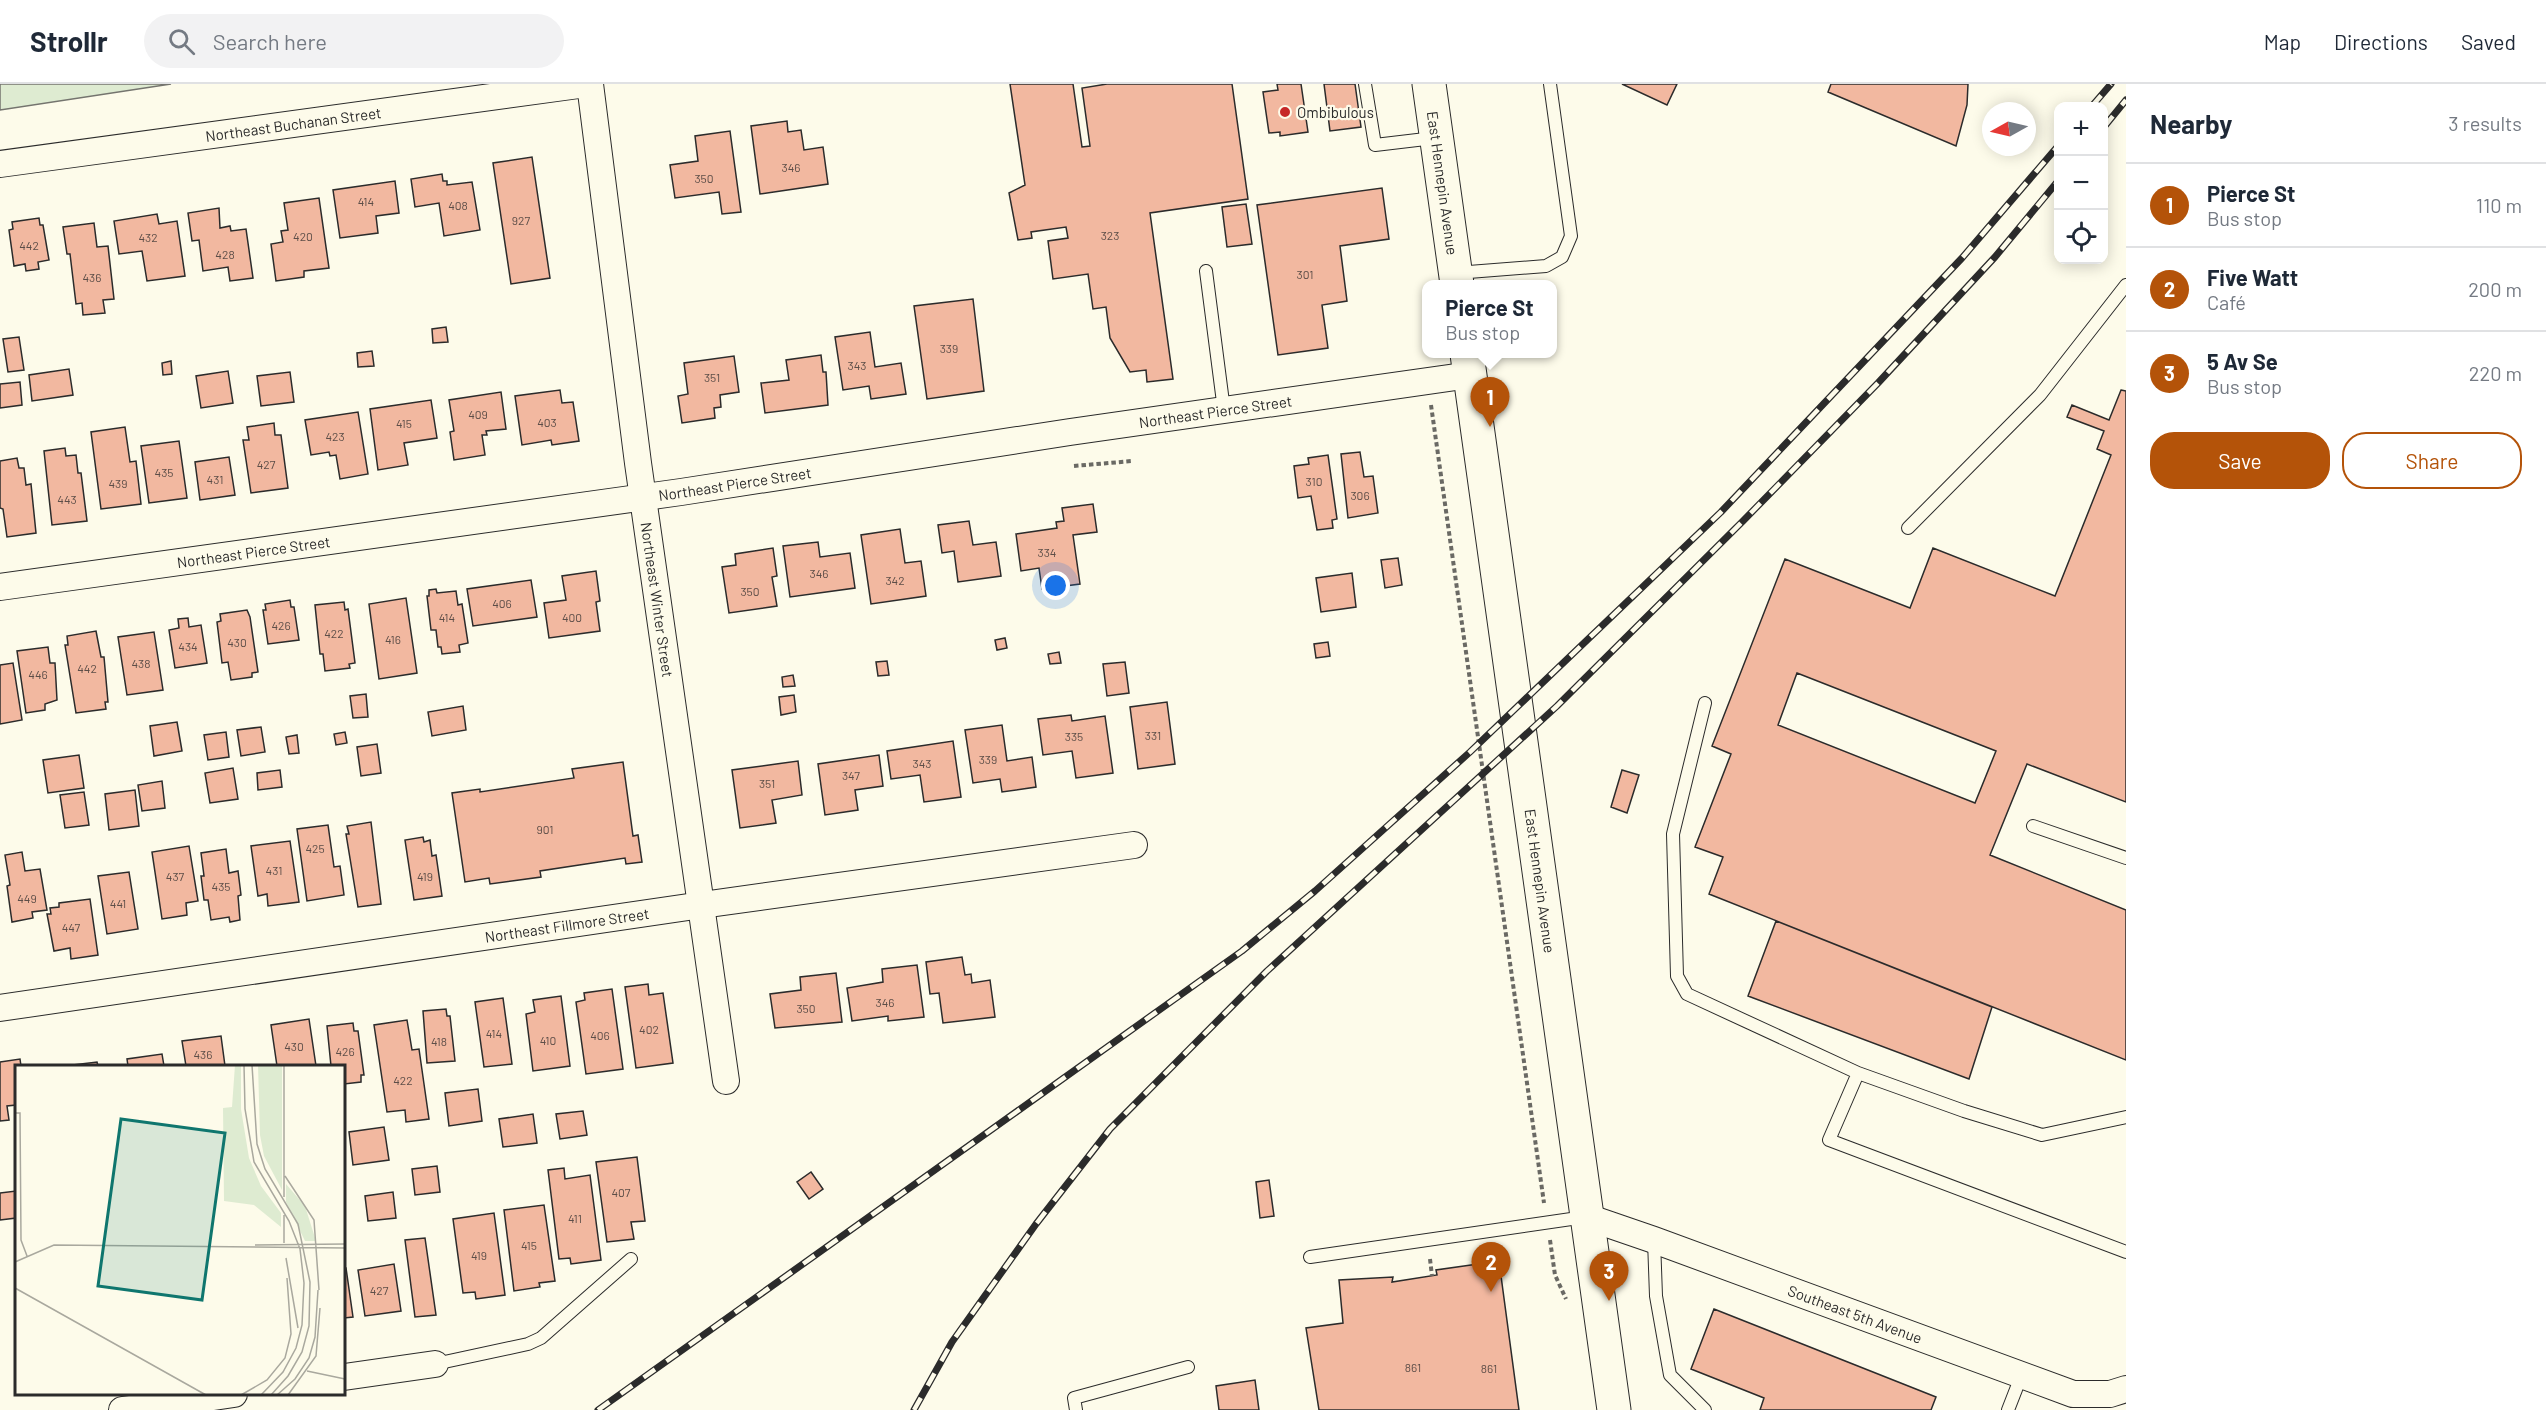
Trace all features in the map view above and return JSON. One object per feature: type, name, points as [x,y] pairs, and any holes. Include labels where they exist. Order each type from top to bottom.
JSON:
[{"type":"main road","name":"East Hennepin Avenue","points":[[1429,84],[1456,279]]},
{"type":"main road","name":"East Hennepin Avenue","points":[[1468,364],[1614,1410]]},
{"type":"street","name":"Northeast Buchanan Street","points":[[0,164],[588,84]]},
{"type":"street","name":"Northeast Winter Street","points":[[588,84],[726,1081]]},
{"type":"street","name":"Northeast Pierce Street","points":[[0,587],[644,496],[1428,380],[1468,364]]},
{"type":"street","name":"Northeast Fillmore Street","points":[[0,1008],[702,905],[1134,845]]},
{"type":"street","name":"Southeast 5th Avenue","points":[[1587,1217],[1654,1239],[2073,1394],[2110,1394],[2126,1389]]},
{"type":"street","points":[[345,1377],[435,1364]]},
{"type":"street","points":[[122,1410],[227,1395]]},
{"type":"lane","points":[[1365,84],[1375,145],[1436,137]]},
{"type":"lane","points":[[1456,279],[1546,266],[1562,257],[1571,236],[1550,84]]},
{"type":"lane","points":[[1206,271],[1224,410]]},
{"type":"lane","points":[[1908,528],[2040,395],[2126,285]]},
{"type":"lane","points":[[1705,703],[1673,834],[1677,976],[1687,994],[1858,1073],[1964,1111],[2042,1135],[2126,1117]]},
{"type":"lane","points":[[2034,826],[2126,858]]},
{"type":"lane","points":[[1858,1073],[1829,1140],[2126,1252]]},
{"type":"lane","points":[[1310,1257],[1587,1217]]},
{"type":"lane","points":[[1654,1239],[1656,1296],[1670,1375],[1705,1410]]},
{"type":"lane","points":[[435,1364],[528,1344],[541,1338],[631,1260]]},
{"type":"lane","points":[[1076,1410],[1074,1398],[1188,1367]]},
{"type":"lane","points":[[2008,1410],[2022,1374]]},
{"type":"path","points":[[1428,380],[1555,1275]]},
{"type":"path","points":[[1074,466],[1132,461]]},
{"type":"green space","points":[[0,84],[171,84],[0,110]]},
{"type":"building","points":[[1010,84],[1073,84],[1082,147],[1090,146],[1082,88],[1107,84],[1232,84],[1248,199],[1150,213],[1173,379],[1147,382],[1146,370],[1130,372],[1110,338],[1106,307],[1093,309],[1088,274],[1053,279],[1048,241],[1068,238],[1066,227],[1031,232],[1032,238],[1018,240],[1009,193],[1025,185]]},
{"type":"building","name":"Ombibulous","points":[[1277,84],[1301,84],[1308,132],[1280,136],[1280,132],[1269,133],[1263,92],[1278,90]]},
{"type":"building","points":[[1324,84],[1355,84],[1361,127],[1330,131]]},
{"type":"building","points":[[1622,84],[1677,84],[1667,105]]},
{"type":"building","points":[[1831,84],[1968,84],[1967,105],[1956,146],[1828,92]]},
{"type":"building","points":[[787,121],[788,132],[801,130],[804,150],[823,147],[828,184],[760,194],[751,126]]},
{"type":"building","points":[[730,131],[741,212],[722,214],[719,192],[675,198],[670,165],[698,161],[695,136]]},
{"type":"building","points":[[532,157],[550,278],[511,284],[493,163]]},
{"type":"building","points":[[442,174],[443,181],[447,181],[447,185],[472,182],[480,230],[444,236],[439,203],[415,207],[411,179]]},
{"type":"building","points":[[395,181],[399,213],[376,216],[378,233],[340,238],[333,190]]},
{"type":"building","points":[[1382,188],[1389,239],[1340,246],[1347,301],[1322,305],[1328,348],[1278,355],[1257,205]]},
{"type":"building","points":[[319,198],[329,268],[304,271],[304,277],[276,281],[271,244],[283,242],[281,231],[288,230],[284,203]]},
{"type":"building","points":[[1246,204],[1252,244],[1227,247],[1222,207]]},
{"type":"building","points":[[219,208],[220,228],[230,226],[231,231],[246,229],[253,278],[230,281],[228,267],[203,271],[199,240],[192,241],[188,213]]},
{"type":"building","points":[[157,214],[159,224],[177,221],[185,276],[147,281],[142,251],[119,254],[114,221]]},
{"type":"building","points":[[39,218],[40,225],[43,225],[49,260],[38,262],[39,269],[26,271],[25,264],[14,266],[9,230],[13,229],[12,222]]},
{"type":"building","points":[[94,223],[97,247],[108,246],[114,299],[103,300],[105,313],[83,315],[82,303],[76,304],[70,254],[67,254],[63,227]]},
{"type":"building","points":[[973,299],[984,391],[927,399],[914,306]]},
{"type":"building","points":[[446,327],[448,342],[433,343],[432,329]]},
{"type":"building","points":[[870,332],[875,367],[901,363],[906,394],[871,399],[869,386],[843,390],[835,337]]},
{"type":"building","points":[[19,337],[24,370],[8,372],[3,339]]},
{"type":"building","points":[[372,351],[374,366],[358,367],[357,353]]},
{"type":"building","points":[[821,355],[823,372],[826,372],[828,405],[765,413],[761,383],[789,380],[786,360]]},
{"type":"building","points":[[734,356],[739,392],[720,395],[721,407],[714,408],[715,418],[682,423],[678,396],[688,394],[684,363]]},
{"type":"building","points":[[171,361],[172,374],[163,375],[162,363]]},
{"type":"building","points":[[69,369],[73,395],[32,401],[29,375]]},
{"type":"building","points":[[228,371],[233,403],[201,408],[196,376]]},
{"type":"building","points":[[290,372],[294,402],[261,406],[257,376]]},
{"type":"building","points":[[20,382],[22,405],[0,408],[0,384]]},
{"type":"building","points":[[560,390],[562,403],[573,402],[579,441],[552,445],[551,440],[522,445],[515,396]]},
{"type":"building","points":[[2121,390],[2126,391],[2126,802],[2027,764],[1990,855],[2126,910],[2126,1060],[1709,894],[1723,857],[1695,847],[1731,754],[1712,746],[1785,559],[1910,608],[1933,548],[2055,596],[2111,455],[2097,449],[2104,431],[2067,417],[2072,405],[2109,420]],"holes":[[[1797,673],[1996,751],[1975,803],[1778,725]]]},
{"type":"building","points":[[501,392],[506,429],[486,431],[487,435],[482,435],[485,455],[454,460],[450,432],[454,431],[449,400]]},
{"type":"building","points":[[431,400],[437,438],[404,443],[408,465],[378,470],[370,409]]},
{"type":"building","points":[[358,412],[368,474],[340,479],[336,455],[330,456],[329,452],[311,455],[305,420]]},
{"type":"building","points":[[274,423],[275,435],[281,435],[288,488],[251,493],[243,440],[249,440],[247,427]]},
{"type":"building","points":[[125,427],[130,462],[136,461],[141,504],[101,509],[91,432]]},
{"type":"building","points":[[179,441],[187,498],[149,503],[141,446]]},
{"type":"building","points":[[65,448],[66,456],[76,455],[78,473],[81,473],[87,521],[52,525],[44,451]]},
{"type":"building","points":[[1360,452],[1364,477],[1373,476],[1378,513],[1348,518],[1341,454]]},
{"type":"building","points":[[1328,455],[1337,519],[1332,520],[1333,528],[1317,530],[1311,496],[1298,498],[1294,466],[1309,464],[1308,458]]},
{"type":"building","points":[[229,457],[235,495],[200,500],[195,462]]},
{"type":"building","points":[[17,458],[19,468],[24,468],[26,485],[31,484],[36,533],[7,537],[3,509],[0,508],[0,461]]},
{"type":"building","points":[[1093,504],[1097,532],[1073,535],[1080,584],[1042,589],[1039,568],[1021,571],[1016,534],[1057,528],[1056,522],[1064,521],[1062,508]]},
{"type":"building","points":[[969,521],[973,545],[996,542],[1001,576],[958,582],[954,551],[942,553],[938,525]]},
{"type":"building","points":[[900,529],[905,563],[921,561],[926,596],[871,604],[861,535]]},
{"type":"building","points":[[818,542],[820,557],[850,553],[855,588],[790,597],[783,546]]},
{"type":"building","points":[[773,548],[777,576],[772,577],[777,606],[729,613],[722,567],[736,565],[735,554]]},
{"type":"building","points":[[1398,558],[1402,585],[1385,588],[1381,560]]},
{"type":"building","points":[[596,571],[600,601],[596,602],[600,631],[549,638],[544,603],[566,600],[562,576]]},
{"type":"building","points":[[1352,573],[1356,607],[1321,612],[1316,578]]},
{"type":"building","points":[[531,580],[537,617],[473,626],[467,589]]},
{"type":"building","points":[[436,589],[437,593],[456,591],[458,605],[462,604],[468,643],[459,645],[460,652],[442,654],[441,647],[438,647],[436,630],[431,630],[427,596],[429,596],[429,590]]},
{"type":"building","points":[[406,598],[417,673],[379,679],[369,604]]},
{"type":"building","points":[[290,600],[291,607],[294,607],[299,640],[268,644],[263,610],[266,610],[265,604]]},
{"type":"building","points":[[344,602],[345,610],[348,609],[355,663],[349,664],[350,668],[325,671],[323,654],[320,654],[315,605]]},
{"type":"building","points":[[247,610],[258,672],[252,673],[252,677],[231,680],[228,662],[222,663],[217,622],[221,621],[220,614]]},
{"type":"building","points":[[188,618],[189,627],[201,625],[207,663],[175,668],[169,630],[179,628],[178,619]]},
{"type":"building","points":[[96,631],[101,657],[104,657],[108,702],[105,702],[106,709],[76,713],[65,645],[68,645],[67,636]]},
{"type":"building","points":[[154,632],[163,690],[127,695],[118,637]]},
{"type":"building","points":[[1005,638],[1007,648],[997,650],[995,640]]},
{"type":"building","points":[[1328,642],[1330,656],[1316,658],[1314,644]]},
{"type":"building","points":[[48,647],[50,663],[55,663],[57,700],[45,704],[45,710],[26,713],[17,651]]},
{"type":"building","points":[[1059,652],[1061,663],[1050,664],[1048,654]]},
{"type":"building","points":[[887,661],[889,675],[878,676],[876,662]]},
{"type":"building","points":[[1125,662],[1129,693],[1107,696],[1103,664]]},
{"type":"building","points":[[13,663],[22,720],[0,724],[0,665]]},
{"type":"building","points":[[793,675],[795,686],[783,687],[782,677]]},
{"type":"building","points":[[366,694],[368,717],[353,718],[350,696]]},
{"type":"building","points":[[794,695],[796,712],[781,715],[779,697]]},
{"type":"building","points":[[1167,702],[1175,764],[1138,769],[1130,707]]},
{"type":"building","points":[[463,706],[466,730],[432,736],[428,712]]},
{"type":"building","points":[[1071,715],[1072,721],[1105,716],[1113,773],[1076,778],[1072,751],[1043,755],[1038,719]]},
{"type":"building","points":[[177,722],[182,751],[154,756],[150,726]]},
{"type":"building","points":[[1002,725],[1007,761],[1032,757],[1036,787],[1002,792],[1000,779],[973,783],[965,730]]},
{"type":"building","points":[[261,727],[265,752],[241,756],[237,730]]},
{"type":"building","points":[[226,732],[229,757],[208,760],[204,735]]},
{"type":"building","points":[[345,732],[347,743],[336,745],[334,734]]},
{"type":"building","points":[[297,735],[299,753],[289,754],[286,737]]},
{"type":"building","points":[[953,741],[961,797],[924,802],[920,775],[891,779],[887,751]]},
{"type":"building","points":[[377,744],[381,773],[361,776],[357,747]]},
{"type":"building","points":[[79,755],[84,788],[48,793],[43,760]]},
{"type":"building","points":[[879,755],[883,786],[855,790],[858,810],[825,815],[818,764]]},
{"type":"building","points":[[798,761],[802,795],[772,800],[776,823],[740,828],[732,770]]},
{"type":"building","points":[[623,762],[633,836],[638,835],[642,862],[626,864],[625,858],[540,871],[541,877],[490,884],[489,878],[465,882],[452,793],[480,789],[480,792],[574,778],[572,769]]},
{"type":"building","points":[[233,768],[238,799],[210,803],[205,773]]},
{"type":"building","points":[[280,770],[282,787],[258,790],[257,773]]},
{"type":"building","points":[[1622,770],[1639,775],[1627,813],[1611,807]]},
{"type":"building","points":[[162,781],[165,808],[142,811],[138,785]]},
{"type":"building","points":[[135,790],[139,826],[109,830],[105,794]]},
{"type":"building","points":[[84,792],[89,825],[65,828],[60,795]]},
{"type":"building","points":[[371,822],[381,904],[358,907],[346,834],[349,834],[347,826]]},
{"type":"building","points":[[328,825],[334,867],[340,866],[344,895],[307,901],[297,829]]},
{"type":"building","points":[[423,837],[424,842],[430,840],[432,856],[436,855],[442,896],[414,900],[405,840]]},
{"type":"building","points":[[290,841],[299,902],[268,906],[267,894],[258,896],[251,846]]},
{"type":"building","points":[[189,846],[198,901],[186,903],[187,915],[162,919],[152,852]]},
{"type":"building","points":[[226,849],[229,873],[238,871],[241,895],[238,896],[240,920],[230,922],[229,917],[211,920],[208,900],[204,900],[201,876],[204,876],[201,853]]},
{"type":"building","points":[[22,852],[25,871],[40,869],[47,910],[32,912],[33,918],[12,922],[7,886],[10,885],[5,855]]},
{"type":"building","points":[[129,872],[138,929],[107,934],[98,876]]},
{"type":"building","points":[[90,899],[98,955],[71,959],[70,948],[54,951],[47,914],[51,914],[50,908],[59,907],[59,903]]},
{"type":"building","points":[[1776,921],[1992,1007],[1969,1079],[1748,996]]},
{"type":"building","points":[[962,957],[965,975],[971,974],[972,983],[990,980],[995,1017],[943,1023],[939,993],[930,994],[926,962]]},
{"type":"building","points":[[917,965],[924,1017],[888,1021],[888,1016],[852,1021],[847,988],[883,982],[882,969]]},
{"type":"building","points":[[836,973],[842,1022],[775,1028],[770,994],[801,990],[800,977]]},
{"type":"building","points":[[648,984],[649,995],[663,993],[673,1063],[636,1068],[625,987]]},
{"type":"building","points":[[612,989],[623,1069],[586,1074],[576,1002],[585,1000],[584,993]]},
{"type":"building","points":[[561,996],[570,1066],[533,1071],[526,1014],[535,1012],[533,1000]]},
{"type":"building","points":[[503,998],[512,1064],[484,1067],[475,1002]]},
{"type":"building","points":[[446,1009],[447,1016],[450,1016],[455,1061],[427,1063],[423,1011]]},
{"type":"building","points":[[309,1019],[316,1065],[277,1065],[271,1025]]},
{"type":"building","points":[[407,1020],[412,1050],[419,1049],[429,1119],[406,1122],[405,1110],[387,1112],[374,1025]]},
{"type":"building","points":[[353,1023],[354,1031],[358,1031],[364,1075],[361,1075],[361,1082],[345,1084],[345,1065],[331,1065],[327,1026]]},
{"type":"building","points":[[221,1036],[225,1065],[186,1065],[182,1041]]},
{"type":"building","points":[[162,1054],[164,1065],[128,1065],[127,1059]]},
{"type":"building","points":[[20,1059],[21,1065],[15,1065],[15,1105],[7,1106],[9,1120],[0,1121],[0,1062]]},
{"type":"building","points":[[97,1062],[98,1065],[72,1065]]},
{"type":"building","points":[[478,1089],[482,1121],[449,1126],[445,1093]]},
{"type":"building","points":[[583,1111],[587,1135],[560,1139],[556,1114]]},
{"type":"building","points":[[533,1114],[537,1143],[503,1147],[499,1119]]},
{"type":"building","points":[[384,1127],[389,1160],[353,1165],[349,1132]]},
{"type":"building","points":[[637,1157],[645,1221],[631,1222],[634,1239],[607,1242],[596,1162]]},
{"type":"building","points":[[437,1166],[440,1192],[415,1195],[412,1169]]},
{"type":"building","points":[[564,1168],[565,1179],[590,1175],[601,1260],[571,1264],[570,1258],[559,1259],[548,1170]]},
{"type":"building","points":[[811,1172],[823,1189],[809,1199],[797,1182]]},
{"type":"building","points":[[1269,1180],[1274,1216],[1260,1218],[1256,1182]]},
{"type":"building","points":[[15,1191],[15,1218],[0,1220],[0,1193]]},
{"type":"building","points":[[393,1192],[396,1218],[368,1221],[365,1196]]},
{"type":"building","points":[[544,1205],[555,1281],[539,1283],[540,1287],[514,1291],[504,1210]]},
{"type":"building","points":[[494,1213],[505,1295],[476,1299],[475,1292],[463,1293],[453,1219]]},
{"type":"building","points":[[425,1238],[436,1315],[415,1317],[405,1240]]},
{"type":"building","points":[[1499,1261],[1519,1410],[1319,1410],[1306,1328],[1343,1323],[1339,1280],[1393,1277],[1392,1282],[1437,1275],[1436,1270]]},
{"type":"building","points":[[394,1264],[401,1311],[365,1316],[358,1270]]},
{"type":"building","points":[[345,1268],[346,1268],[353,1317],[345,1318]]},
{"type":"building","points":[[1714,1309],[1936,1397],[1931,1410],[1760,1410],[1764,1398],[1691,1369]]},
{"type":"building","points":[[1255,1380],[1259,1410],[1219,1410],[1216,1386]]},
{"type":"railway","points":[[2095,102],[2111,84]]},
{"type":"railway","points":[[2108,122],[2126,100]]},
{"type":"railway","points":[[598,1410],[1242,951],[1315,891],[1470,752],[1721,512],[1962,258],[2054,151]]},
{"type":"railway","points":[[914,1410],[952,1342],[1036,1224],[1110,1129],[1267,971],[1557,706],[1743,521],[1878,383],[1995,257],[2054,186]]},
{"type":"place","name":"Ombibulous","points":[[1285,112]]},
{"type":"place","name":"Pierce St","points":[[1490,427]]},
{"type":"place","name":"Five Watt","points":[[1491,1292]]},
{"type":"place","name":"5 Av Se","points":[[1609,1301]]}]
